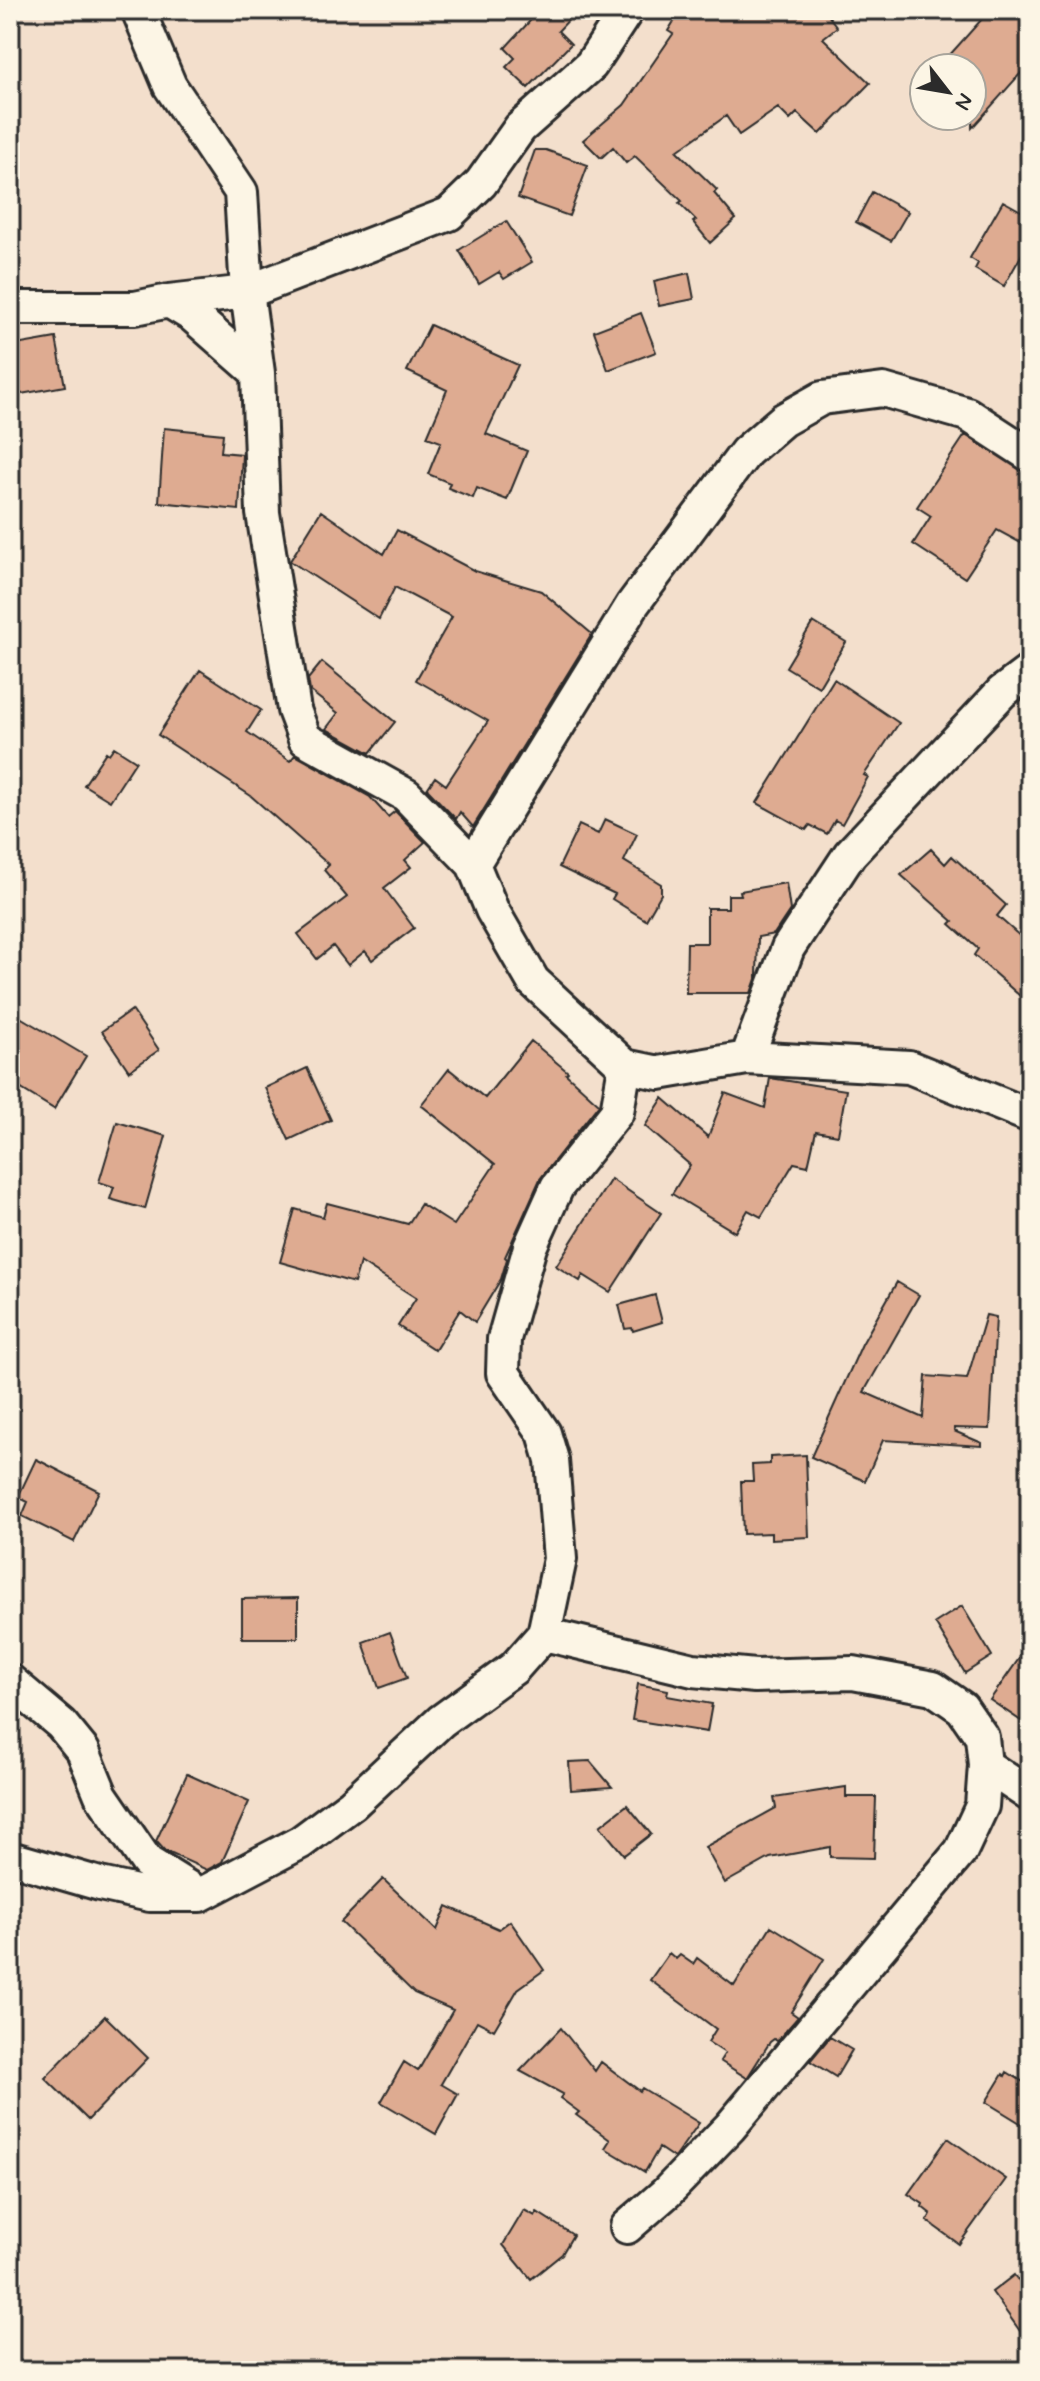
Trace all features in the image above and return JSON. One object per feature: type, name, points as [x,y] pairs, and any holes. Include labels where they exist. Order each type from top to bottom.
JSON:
[{"type":"street","points":[[138,10],[170,86],[241,192],[247,292],[258,373],[263,513],[294,710],[305,739],[406,795],[473,864],[492,910],[533,981],[625,1066],[659,1073],[747,1058],[909,1067],[1030,1116]]},
{"type":"street","points":[[10,308],[135,308],[247,292],[449,214],[481,183],[520,128],[591,65],[627,10]]},
{"type":"street","points":[[169,301],[192,315],[258,373]]},
{"type":"street","points":[[473,864],[633,604],[746,452],[783,420],[822,398],[883,390],[967,414],[1030,455]]},
{"type":"street","points":[[747,1058],[788,948],[850,854],[1002,692],[1030,671]]},
{"type":"street","points":[[10,1858],[150,1895],[200,1895],[301,1842],[352,1804],[441,1721],[514,1668],[544,1634],[560,1559],[552,1460],[544,1433],[503,1373],[504,1339],[535,1235],[557,1187],[617,1112],[625,1066]]},
{"type":"street","points":[[544,1634],[693,1670],[755,1676],[853,1673],[933,1688],[962,1708],[982,1737],[985,1765],[982,1806],[961,1851],[730,2127],[666,2193],[627,2227]]},
{"type":"street","points":[[10,1681],[61,1724],[83,1751],[101,1795],[147,1862],[200,1895]]},
{"type":"street","points":[[985,1765],[1030,1795]]},
{"type":"building","points":[[540,10],[578,10],[558,31],[571,44],[528,88],[506,67],[515,58],[505,48]]},
{"type":"building","points":[[681,10],[824,10],[837,27],[823,38],[870,83],[820,134],[797,113],[790,120],[778,108],[739,135],[726,116],[677,151],[717,190],[714,193],[736,219],[710,243],[693,222],[696,220],[679,203],[682,201],[635,156],[626,163],[613,147],[601,158],[583,140],[624,105],[673,34],[668,31]]},
{"type":"building","points":[[990,10],[1030,10],[1030,63],[988,110],[988,52],[952,52]]},
{"type":"building","points":[[535,150],[546,150],[588,165],[569,216],[518,198]]},
{"type":"building","points":[[872,192],[908,212],[891,241],[856,222]]},
{"type":"building","points":[[1003,201],[1030,216],[1030,240],[1004,286],[975,269],[978,263],[970,258]]},
{"type":"building","points":[[506,221],[532,262],[504,279],[499,272],[479,284],[459,250]]},
{"type":"building","points":[[689,273],[694,299],[659,306],[654,281]]},
{"type":"building","points":[[641,313],[656,352],[608,370],[594,331]]},
{"type":"building","points":[[430,325],[518,365],[486,434],[527,451],[507,500],[477,488],[473,498],[448,488],[450,483],[428,474],[441,442],[427,437],[447,390],[407,371]]},
{"type":"building","points":[[56,338],[65,386],[10,396],[10,346]]},
{"type":"building","points":[[164,428],[223,434],[221,452],[242,454],[239,510],[159,502]]},
{"type":"building","points":[[965,435],[1030,475],[1030,548],[997,530],[965,578],[913,544],[931,516],[917,507]]},
{"type":"building","points":[[321,511],[384,554],[397,530],[475,571],[541,591],[592,634],[473,827],[460,812],[456,819],[427,789],[435,777],[446,785],[488,721],[416,680],[452,617],[395,587],[379,619],[290,561]]},
{"type":"building","points":[[813,622],[846,642],[819,687],[786,667]]},
{"type":"building","points":[[322,662],[395,722],[370,753],[326,729],[338,713],[310,691],[308,679]]},
{"type":"building","points":[[200,670],[261,710],[247,732],[290,761],[295,755],[370,797],[388,817],[395,811],[425,842],[405,860],[411,867],[384,888],[414,928],[372,960],[365,951],[348,965],[333,946],[317,959],[298,934],[347,897],[324,870],[329,865],[251,796],[158,735]]},
{"type":"building","points":[[834,679],[899,723],[864,775],[868,777],[842,824],[835,820],[827,834],[810,825],[806,830],[757,803]]},
{"type":"building","points":[[114,747],[136,761],[110,801],[84,785],[106,752],[109,754]]},
{"type":"building","points":[[605,819],[637,834],[624,861],[661,884],[661,894],[646,920],[612,899],[615,894],[559,867],[579,825],[598,834]]},
{"type":"building","points":[[931,849],[945,864],[952,856],[1006,905],[997,916],[1030,945],[1030,1005],[974,955],[978,949],[950,924],[953,921],[901,875]]},
{"type":"building","points":[[786,883],[790,910],[774,934],[758,937],[757,976],[751,993],[686,993],[687,943],[707,943],[707,908],[728,908],[728,895],[741,895],[740,891]]},
{"type":"building","points":[[132,1010],[159,1050],[129,1071],[102,1031]]},
{"type":"building","points":[[20,1017],[86,1056],[54,1109],[10,1082],[10,1033]]},
{"type":"building","points":[[531,1041],[568,1072],[566,1074],[599,1104],[540,1179],[505,1257],[501,1279],[475,1322],[460,1310],[435,1350],[398,1326],[416,1298],[360,1262],[354,1283],[280,1262],[295,1209],[323,1217],[327,1203],[408,1224],[421,1204],[454,1225],[495,1164],[421,1105],[449,1069],[485,1098]]},
{"type":"building","points":[[307,1068],[331,1120],[289,1140],[265,1088]]},
{"type":"building","points":[[770,1078],[846,1090],[838,1135],[816,1131],[808,1166],[794,1163],[761,1217],[748,1210],[735,1232],[672,1194],[690,1165],[645,1126],[663,1098],[708,1137],[725,1093],[765,1108]]},
{"type":"building","points":[[117,1122],[166,1136],[145,1209],[110,1199],[114,1187],[99,1182]]},
{"type":"building","points":[[611,1179],[661,1213],[610,1292],[583,1275],[580,1281],[556,1266]]},
{"type":"building","points":[[897,1282],[919,1295],[864,1392],[923,1418],[926,1376],[967,1379],[986,1315],[996,1317],[990,1429],[954,1428],[954,1431],[982,1443],[982,1446],[883,1440],[865,1481],[811,1457],[862,1344]]},
{"type":"building","points":[[655,1295],[662,1322],[633,1331],[632,1328],[625,1329],[619,1305]]},
{"type":"building","points":[[806,1455],[809,1537],[771,1539],[771,1533],[743,1534],[741,1481],[753,1481],[752,1465],[770,1464],[770,1457]]},
{"type":"building","points":[[36,1459],[99,1491],[74,1542],[22,1516],[28,1502],[18,1497]]},
{"type":"building","points":[[298,1598],[298,1638],[242,1638],[242,1599]]},
{"type":"building","points":[[962,1606],[992,1656],[965,1673],[935,1623]]},
{"type":"building","points":[[390,1632],[407,1678],[379,1688],[363,1642]]},
{"type":"building","points":[[1030,1643],[1030,1727],[990,1700]]},
{"type":"building","points":[[638,1684],[668,1690],[667,1696],[712,1704],[707,1732],[632,1720]]},
{"type":"building","points":[[590,1761],[612,1787],[571,1790],[569,1762]]},
{"type":"building","points":[[187,1774],[249,1802],[222,1862],[207,1870],[165,1851],[156,1841]]},
{"type":"building","points":[[846,1787],[846,1797],[876,1797],[874,1858],[830,1857],[830,1847],[770,1858],[725,1883],[705,1847],[776,1808],[774,1798]]},
{"type":"building","points":[[627,1805],[651,1834],[624,1855],[600,1826]]},
{"type":"building","points":[[383,1879],[437,1930],[447,1906],[499,1929],[510,1921],[544,1970],[518,1989],[494,2030],[477,2021],[441,2084],[458,2094],[436,2134],[381,2102],[404,2062],[418,2071],[453,2010],[414,1993],[341,1922]]},
{"type":"building","points":[[771,1926],[824,1959],[791,2012],[798,2017],[777,2041],[774,2039],[770,2042],[747,2078],[720,2061],[725,2053],[708,2042],[716,2029],[650,1980],[669,1953],[676,1959],[680,1955],[693,1964],[697,1958],[734,1986]]},
{"type":"building","points":[[105,2016],[148,2058],[88,2120],[45,2078]]},
{"type":"building","points":[[561,2028],[595,2071],[601,2062],[640,2091],[642,2088],[699,2123],[674,2158],[659,2148],[645,2172],[605,2148],[610,2140],[576,2115],[579,2112],[560,2098],[563,2094],[520,2071]]},
{"type":"building","points":[[830,2037],[852,2050],[836,2077],[810,2061]]},
{"type":"building","points":[[1007,2072],[1030,2086],[1030,2129],[986,2102]]},
{"type":"building","points":[[948,2138],[1006,2179],[959,2244],[927,2221],[931,2214],[908,2194]]},
{"type":"building","points":[[524,2210],[535,2216],[537,2212],[573,2235],[562,2254],[531,2279],[503,2245]]},
{"type":"building","points":[[1014,2275],[1020,2283],[1030,2276],[1030,2345],[992,2292]]}]
